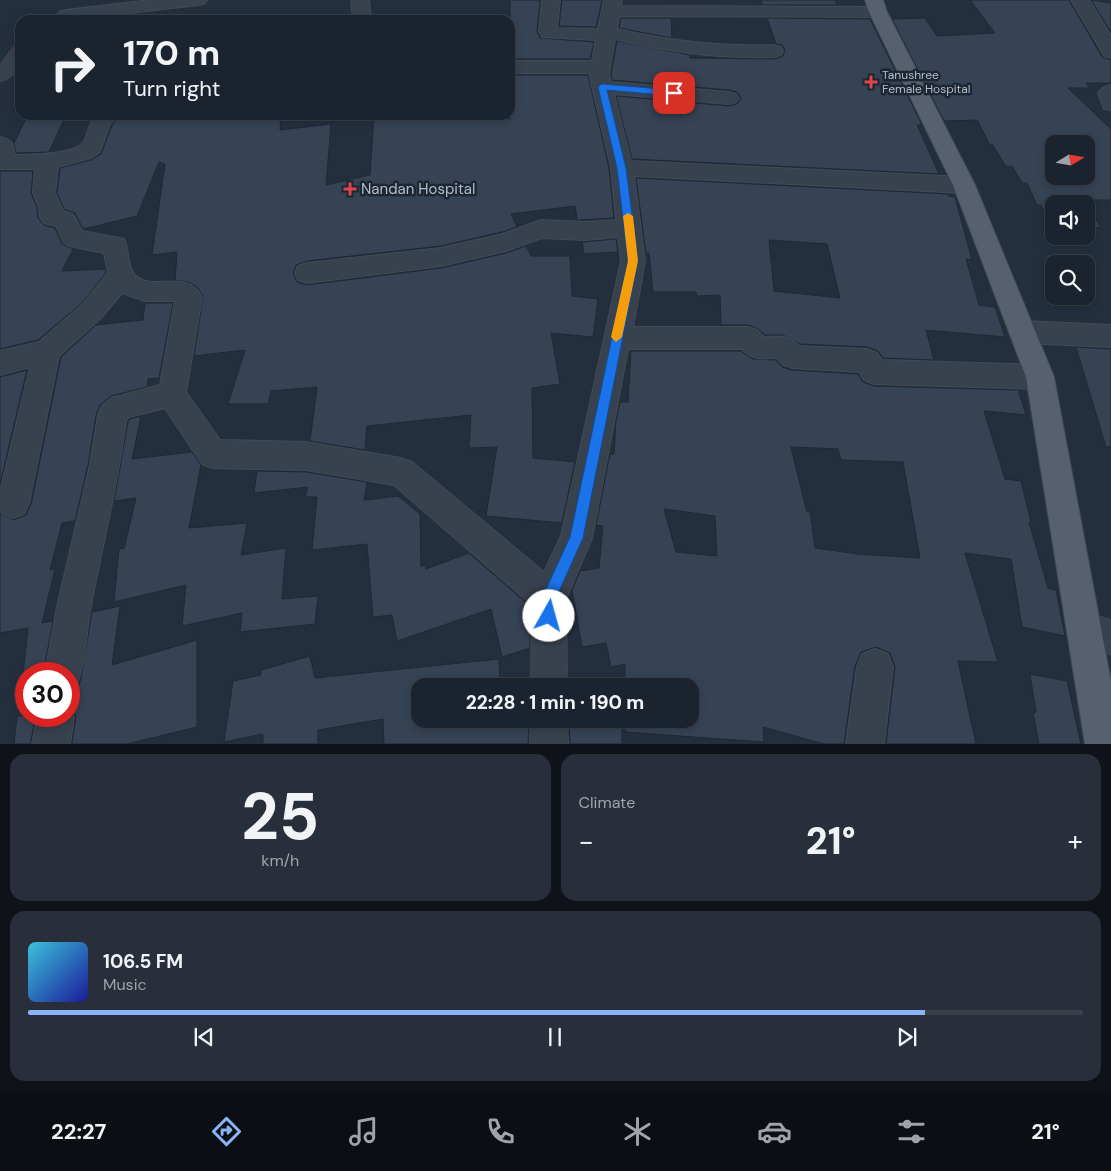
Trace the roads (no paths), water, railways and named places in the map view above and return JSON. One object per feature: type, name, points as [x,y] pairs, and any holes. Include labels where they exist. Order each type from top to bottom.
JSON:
[{"type":"main road","points":[[876,6],[964,186],[1040,377],[1098,633],[1104,744]]},
{"type":"street","points":[[67,12],[109,15],[198,0]]},
{"type":"street","points":[[360,0],[362,15]]},
{"type":"street","points":[[551,0],[549,33],[610,19],[876,6]]},
{"type":"street","points":[[1080,0],[1111,52]]},
{"type":"street","points":[[610,19],[660,44],[705,51],[738,53],[774,51]]},
{"type":"street","points":[[549,678],[549,598],[576,538],[633,261],[622,168],[601,77],[610,19]]},
{"type":"street","points":[[0,74],[11,67],[15,60]]},
{"type":"street","points":[[515,68],[601,77],[729,98]]},
{"type":"street","points":[[1111,91],[1108,93],[1111,104]]},
{"type":"street","points":[[0,144],[4,146],[3,162],[48,162],[83,152],[92,147],[101,120]]},
{"type":"street","points":[[48,162],[44,193],[51,207],[52,217],[65,220],[72,237],[76,240],[114,245],[120,274],[127,284],[135,289],[182,292],[189,297],[172,394],[212,454],[306,456],[401,472],[549,598]]},
{"type":"street","points":[[622,168],[964,186]]},
{"type":"street","points":[[307,273],[441,257],[506,242],[541,229],[585,231],[629,228]]},
{"type":"street","points":[[0,363],[47,351],[92,312],[111,289],[120,274]]},
{"type":"street","points":[[1022,332],[1111,336]]},
{"type":"street","points":[[616,338],[748,338],[758,348],[783,347],[793,357],[867,361],[874,372],[1040,377]]},
{"type":"street","points":[[13,503],[47,351]]},
{"type":"street","points":[[65,662],[74,607],[105,465],[112,414],[121,407],[172,394]]},
{"type":"street","points":[[866,744],[875,667]]},
{"type":"street","points":[[51,744],[54,727]]},
{"type":"street","points":[[549,728],[549,744]]},
{"type":"place","name":"Tanushree Female Hospital","points":[[871,82]]},
{"type":"place","name":"Nandan Hospital","points":[[350,189]]}]
